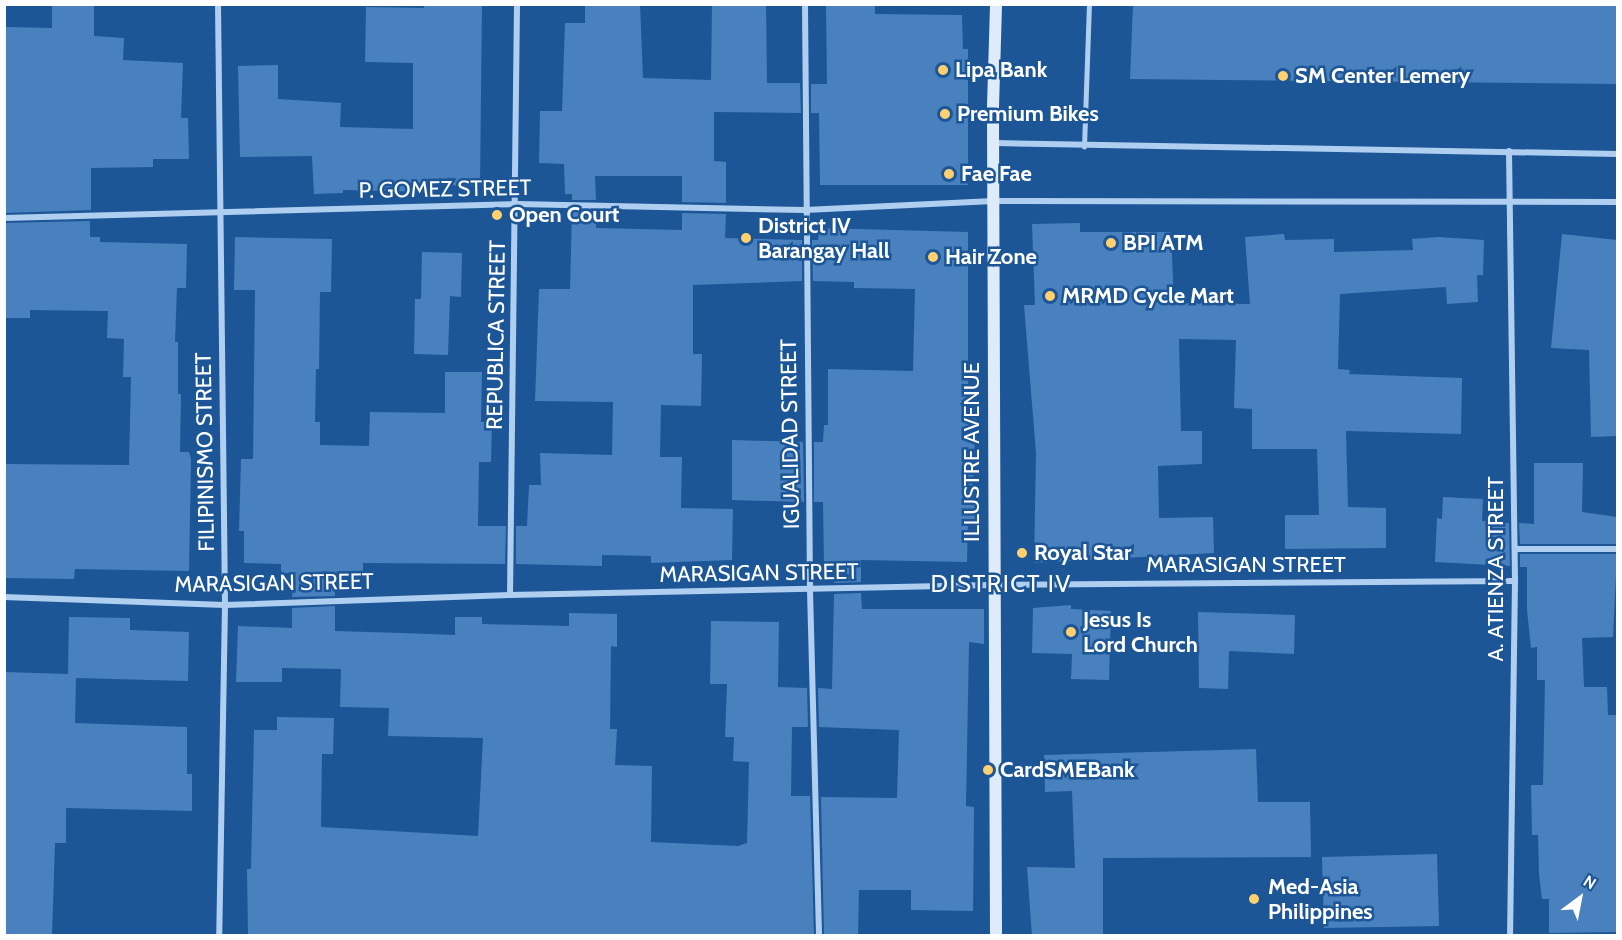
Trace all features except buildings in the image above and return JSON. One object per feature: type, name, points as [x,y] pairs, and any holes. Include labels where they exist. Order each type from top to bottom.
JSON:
[{"type":"main road","name":"ILLUSTRE AVENUE","points":[[996,4],[993,585],[996,936]]},
{"type":"street","name":"FILIPINISMO STREET","points":[[218,4],[225,605],[219,936]]},
{"type":"street","name":"REPUBLICA STREET","points":[[510,595],[517,204],[517,4]]},
{"type":"street","name":"IGUALIDAD STREET","points":[[805,4],[810,590],[819,936]]},
{"type":"street","points":[[994,143],[1084,147],[1617,154]]},
{"type":"street","name":"A. ATIENZA STREET","points":[[1509,151],[1515,549],[1510,936]]},
{"type":"street","name":"P. GOMEZ STREET","points":[[4,218],[517,204],[805,210],[994,201],[1617,202]]},
{"type":"street","points":[[1515,549],[1617,549]]},
{"type":"street","name":"MARASIGAN STREET","points":[[4,597],[225,605],[510,595],[993,585],[1515,581]]},
{"type":"lane","points":[[1084,147],[1089,4]]},
{"type":"place","name":"Lipa Bank","points":[[943,70]]},
{"type":"place","name":"SM Center Lemery","points":[[1283,76]]},
{"type":"place","name":"Premium Bikes","points":[[945,114]]},
{"type":"place","name":"Fae Fae","points":[[949,174]]},
{"type":"place","name":"Open Court","points":[[497,215]]},
{"type":"place","name":"District IV Barangay Hall","points":[[746,238]]},
{"type":"place","name":"BPI ATM","points":[[1111,243]]},
{"type":"place","name":"Hair Zone","points":[[933,257]]},
{"type":"place","name":"MRMD Cycle Mart","points":[[1050,296]]},
{"type":"place","name":"Royal Star","points":[[1022,553]]},
{"type":"place","name":"Jesus Is Lord Church","points":[[1071,632]]},
{"type":"place","name":"CardSMEBank","points":[[988,770]]},
{"type":"place","name":"Med-Asia Philippines","points":[[1254,899]]},
{"type":"district","name":"DISTRICT IV","points":[[1001,584]]}]
